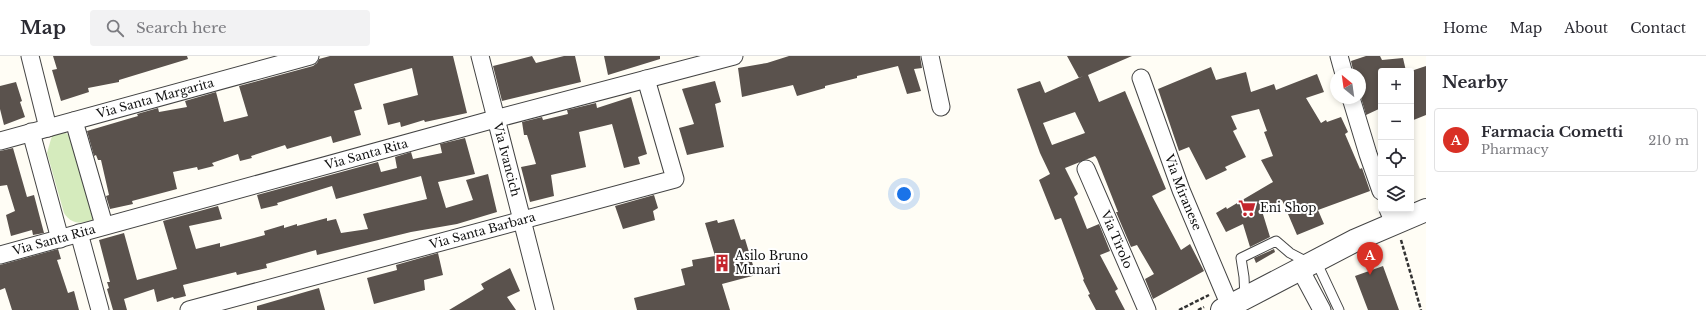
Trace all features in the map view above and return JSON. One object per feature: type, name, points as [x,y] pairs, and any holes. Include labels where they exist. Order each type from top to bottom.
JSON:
[{"type":"street","points":[[30,56],[48,128]]},
{"type":"street","name":"Via Santa Margarita","points":[[0,140],[310,56]]},
{"type":"street","name":"Via Ivancich","points":[[480,56],[544,310]]},
{"type":"street","name":"Via Santa Rita","points":[[0,255],[60,239],[104,225],[734,56]]},
{"type":"street","points":[[930,56],[941,107]]},
{"type":"street","points":[[1339,56],[1342,68]]},
{"type":"street","name":"Via Miranese","points":[[1140,78],[1181,190],[1232,305]]},
{"type":"street","name":"Via Santa Barbara","points":[[189,310],[675,179],[646,79]]},
{"type":"street","points":[[1353,104],[1378,182]]},
{"type":"street","points":[[74,121],[104,225]]},
{"type":"street","points":[[31,132],[60,239]]},
{"type":"street","name":"Via Tirolo","points":[[1086,169],[1147,310]]},
{"type":"street","points":[[1232,305],[1394,223],[1426,210]]},
{"type":"street","points":[[79,233],[100,310]]},
{"type":"street","points":[[1309,265],[1322,310]]},
{"type":"lane","points":[[1232,305],[1244,277],[1241,258],[1276,241],[1309,265],[1339,310]]},
{"type":"path","points":[[1394,223],[1422,310]]},
{"type":"green space","points":[[63,131],[73,138],[94,216],[92,221],[84,223],[76,222],[67,217],[64,213],[47,153],[53,134]]},
{"type":"building","points":[[53,56],[187,56],[188,59],[119,80],[119,82],[88,88],[89,92],[61,101],[52,70],[57,69]]},
{"type":"building","points":[[330,56],[453,56],[467,113],[425,122],[424,120],[401,127],[400,122],[388,125],[383,104],[418,95],[412,68],[354,84],[362,109],[354,111],[361,135],[333,143],[331,136],[287,149],[285,145],[240,161],[238,154],[212,163],[214,166],[198,170],[197,167],[173,172],[177,189],[132,201],[133,204],[110,209],[106,196],[109,195],[101,160],[98,160],[96,155],[94,156],[87,131],[138,116],[137,114],[158,108],[159,112],[187,107],[185,101],[216,92],[224,122],[248,116],[239,86],[313,66],[319,59]]},
{"type":"building","points":[[532,56],[536,63],[564,56],[575,56],[581,82],[502,101],[493,66]]},
{"type":"building","points":[[604,56],[660,56],[660,59],[608,75]]},
{"type":"building","points":[[789,56],[920,56],[922,68],[914,69],[921,91],[907,94],[898,66],[857,76],[857,78],[825,86],[825,88],[797,96],[793,85],[742,97],[738,68],[767,63]]},
{"type":"building","points":[[1067,56],[1132,56],[1088,75],[1099,102],[1125,91],[1166,189],[1152,196],[1181,250],[1190,244],[1204,271],[1153,299],[1145,279],[1154,274],[1137,245],[1131,247],[1095,156],[1065,168],[1078,194],[1074,197],[1087,229],[1099,224],[1110,251],[1100,255],[1118,289],[1115,291],[1125,310],[1096,310],[1088,295],[1090,294],[1083,280],[1084,279],[1061,218],[1055,220],[1039,180],[1050,174],[1040,153],[1017,89],[1040,81],[1045,93],[1079,78]],"holes":[[[1075,112],[1085,133],[1052,145],[1043,123]]]},
{"type":"building","points":[[1366,56],[1380,56],[1382,60],[1403,58],[1405,68],[1378,68],[1378,109],[1366,115],[1363,104],[1366,104],[1366,68],[1353,68],[1351,61]]},
{"type":"building","points":[[1426,66],[1426,115],[1414,120],[1414,104],[1414,70]]},
{"type":"building","points":[[1211,67],[1216,80],[1246,72],[1251,92],[1274,84],[1276,90],[1317,74],[1324,92],[1306,98],[1321,123],[1326,120],[1327,122],[1341,117],[1348,132],[1345,134],[1360,169],[1362,168],[1370,191],[1318,210],[1324,224],[1297,235],[1282,200],[1262,211],[1270,237],[1250,247],[1243,224],[1226,232],[1216,213],[1226,207],[1227,209],[1273,182],[1261,160],[1273,156],[1264,132],[1267,131],[1259,109],[1231,116],[1237,129],[1233,131],[1246,157],[1225,167],[1227,170],[1206,180],[1189,147],[1179,151],[1158,89]]},
{"type":"building","points":[[715,81],[721,102],[715,104],[724,147],[687,155],[679,128],[694,124],[682,89]]},
{"type":"building","points":[[16,82],[25,117],[4,125],[0,109],[0,86]]},
{"type":"building","points":[[631,97],[647,154],[638,157],[640,164],[624,168],[612,124],[579,132],[586,167],[551,175],[554,196],[530,202],[521,167],[536,164],[527,135],[524,135],[522,122],[542,117],[543,120],[568,114],[567,110],[596,103],[597,108]]},
{"type":"building","points":[[465,138],[475,174],[438,182],[446,208],[473,200],[466,180],[488,174],[497,212],[457,224],[411,232],[317,255],[316,250],[266,264],[267,268],[237,275],[236,272],[183,285],[186,296],[174,299],[173,297],[157,302],[154,289],[124,299],[127,310],[113,310],[107,289],[109,288],[107,282],[110,282],[99,240],[124,233],[137,280],[177,269],[163,221],[218,206],[222,219],[189,226],[196,249],[220,243],[220,247],[265,235],[264,231],[284,225],[284,228],[297,224],[297,226],[327,218],[327,221],[336,219],[341,233],[368,229],[363,214],[427,199],[421,176],[336,199],[332,186],[277,203],[278,205],[261,209],[257,195],[378,162],[381,172],[397,168],[395,157],[411,152],[413,159],[442,153],[440,144]]},
{"type":"building","points":[[13,148],[27,197],[34,195],[44,233],[33,235],[32,230],[11,236],[6,215],[15,211],[7,185],[0,186],[0,151]]},
{"type":"building","points":[[654,195],[658,208],[653,211],[655,220],[623,229],[615,206]]},
{"type":"building","name":"Asilo Bruno Munari","points":[[734,219],[741,240],[745,239],[756,275],[722,284],[730,310],[637,310],[634,298],[685,285],[681,269],[693,266],[692,260],[715,256],[705,223],[717,220],[718,223]]},
{"type":"building","points":[[58,249],[61,259],[57,260],[68,293],[74,291],[79,310],[12,310],[5,288],[0,290],[0,265]]},
{"type":"building","points":[[1274,249],[1275,252],[1256,263],[1254,258]]},
{"type":"building","points":[[438,253],[443,275],[424,280],[425,290],[374,304],[367,278],[397,270],[396,265]]},
{"type":"building","points":[[1383,266],[1399,310],[1368,310],[1355,276]]},
{"type":"building","points":[[510,268],[520,291],[507,297],[516,310],[449,310],[484,289],[481,284]]},
{"type":"building","points":[[319,288],[325,310],[257,310],[257,306]]},
{"type":"place","name":"Eni Shop","points":[[1247,208]]},
{"type":"place","name":"Asilo Bruno Munari","points":[[722,263]]},
{"type":"place","name":"Farmacia Cometti","points":[[1370,275]]}]
